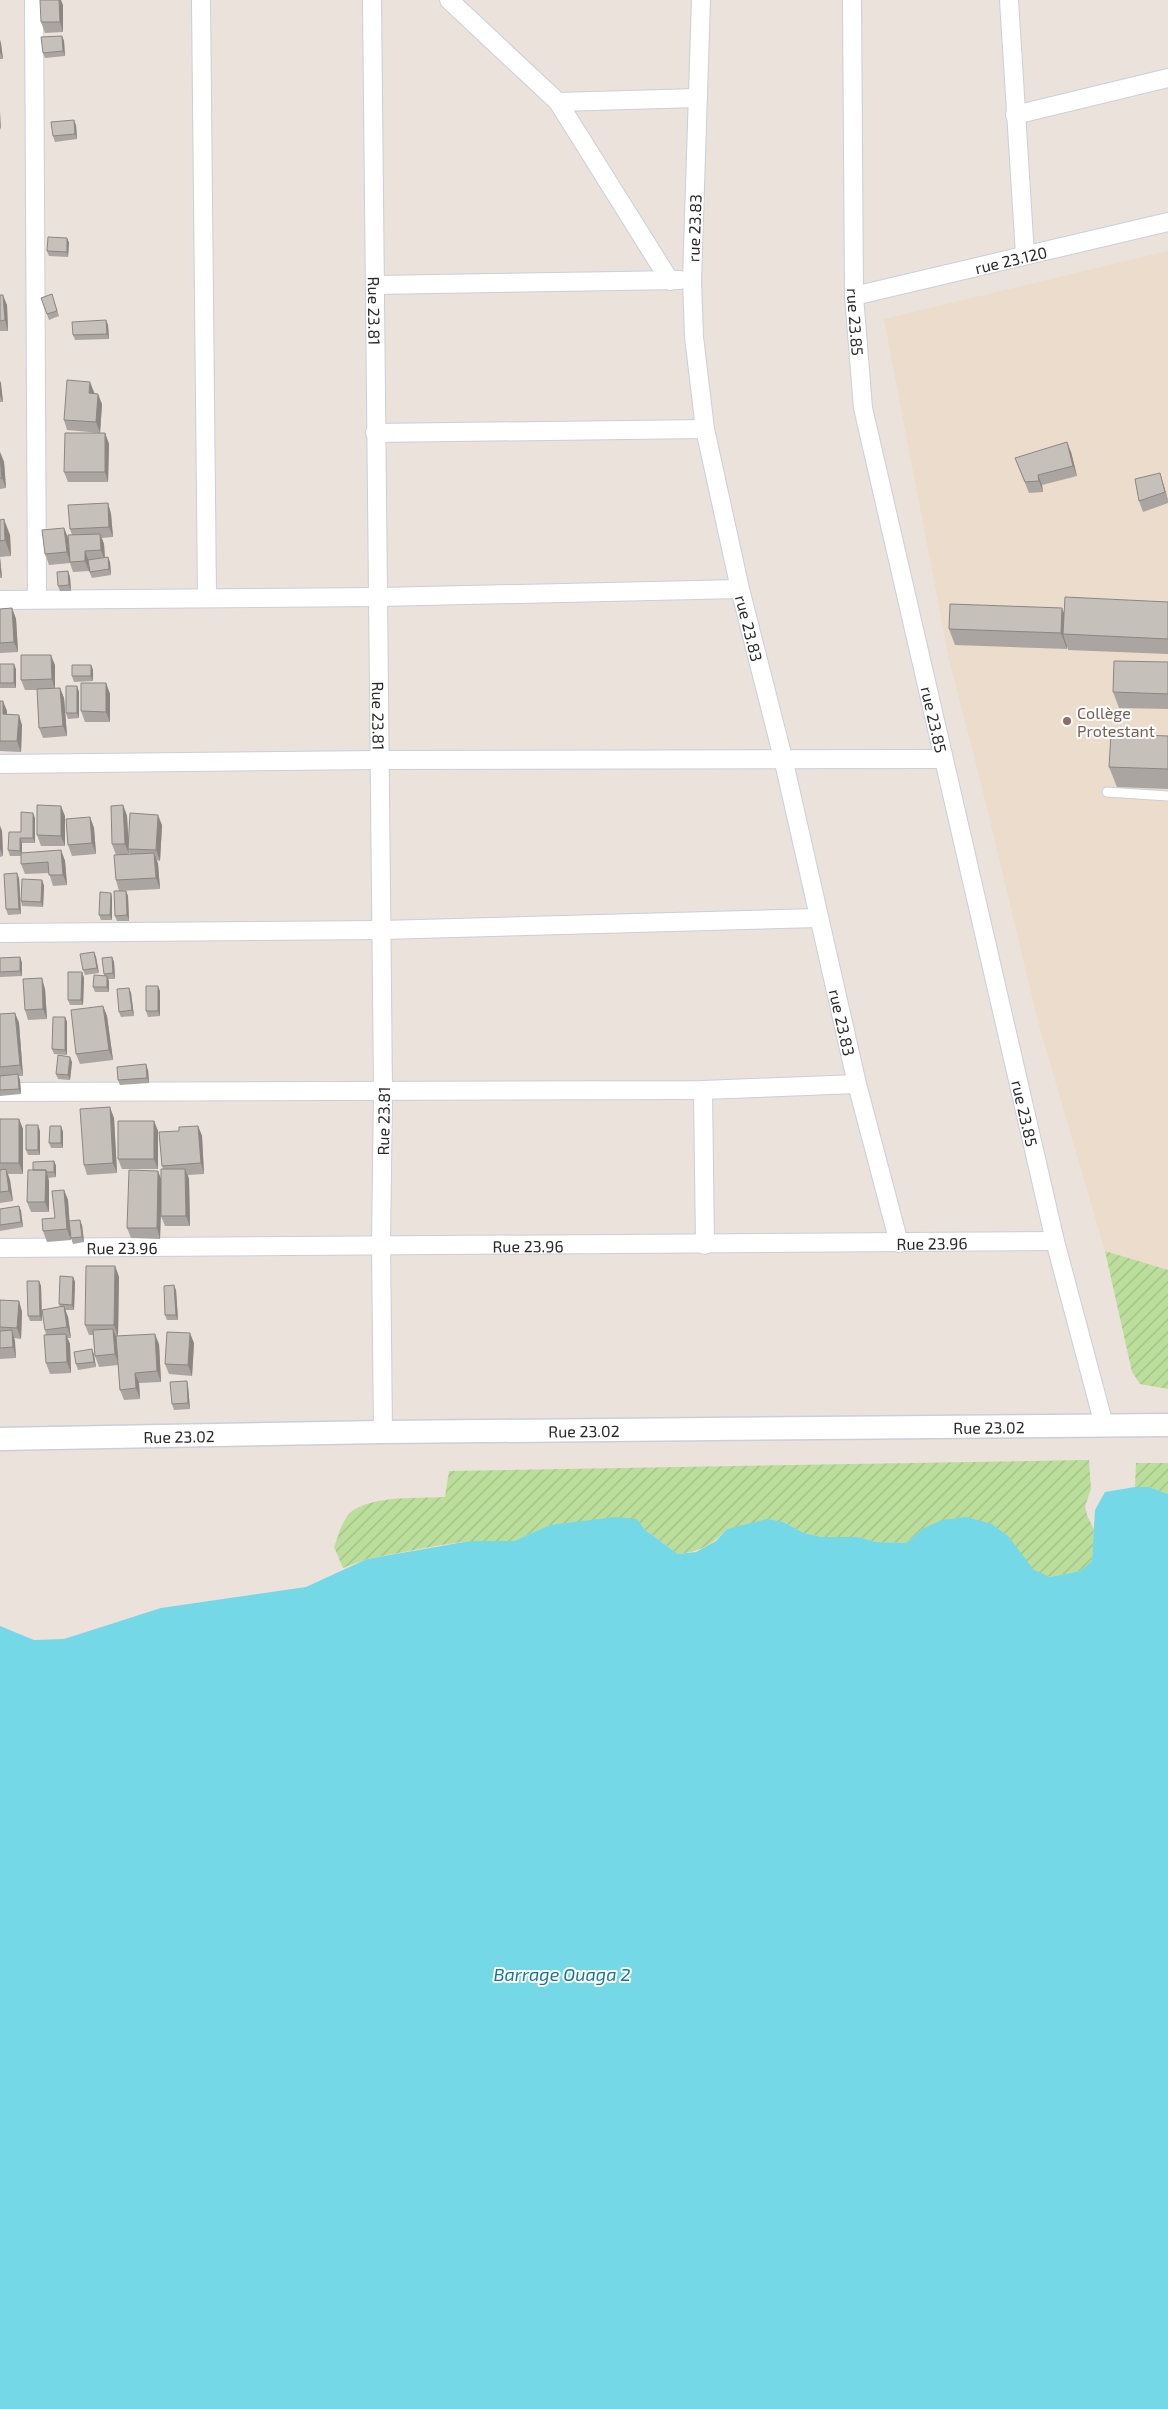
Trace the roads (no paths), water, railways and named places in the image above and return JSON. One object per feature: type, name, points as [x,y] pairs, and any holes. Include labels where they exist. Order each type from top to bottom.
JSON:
[{"type":"street","points":[[34,0],[37,599]]},
{"type":"street","points":[[201,0],[207,597]]},
{"type":"street","name":"Rue 23.81","points":[[372,0],[375,433],[379,597],[382,930],[383,1090],[381,1244],[383,1432]]},
{"type":"street","points":[[449,0],[558,102],[670,281]]},
{"type":"street","name":"rue 23.83","points":[[701,0],[692,280],[694,345],[705,428],[740,589],[783,758],[857,1084],[899,1243]]},
{"type":"street","name":"rue 23.85","points":[[852,0],[854,296],[864,408],[943,759],[1055,1240],[1104,1425]]},
{"type":"street","points":[[1009,0],[1025,255]]},
{"type":"street","points":[[1015,115],[1168,78]]},
{"type":"street","points":[[558,102],[698,98]]},
{"type":"street","name":"rue 23.120","points":[[854,296],[1168,222]]},
{"type":"street","points":[[375,285],[692,280]]},
{"type":"street","points":[[375,433],[705,428]]},
{"type":"street","points":[[0,600],[379,597],[740,589]]},
{"type":"street","points":[[0,764],[380,760],[943,759]]},
{"type":"street","points":[[0,933],[382,930],[819,918]]},
{"type":"street","points":[[0,1092],[703,1090],[857,1084]]},
{"type":"street","points":[[703,1090],[705,1245]]},
{"type":"street","name":"Rue 23.96","points":[[0,1248],[381,1244],[705,1245],[1055,1240]]},
{"type":"street","name":"Rue 23.02","points":[[0,1439],[383,1432],[1168,1425]]},
{"type":"lane","points":[[1107,792],[1168,796]]},
{"type":"water","name":"Barrage Ouaga 2","points":[[1135,1487],[1149,1487],[1168,1494],[1168,2409],[0,2409],[0,1626],[34,1640],[64,1639],[161,1608],[306,1587],[367,1559],[470,1541],[514,1541],[550,1525],[615,1517],[637,1519],[645,1530],[678,1554],[696,1552],[716,1541],[727,1529],[767,1519],[783,1522],[804,1533],[822,1537],[858,1537],[876,1542],[907,1543],[922,1529],[942,1520],[966,1517],[992,1524],[1008,1536],[1034,1570],[1050,1577],[1080,1571],[1092,1561],[1095,1510],[1105,1492]]},
{"type":"place","name":"Collège Protestant","points":[[1067,721]]}]
